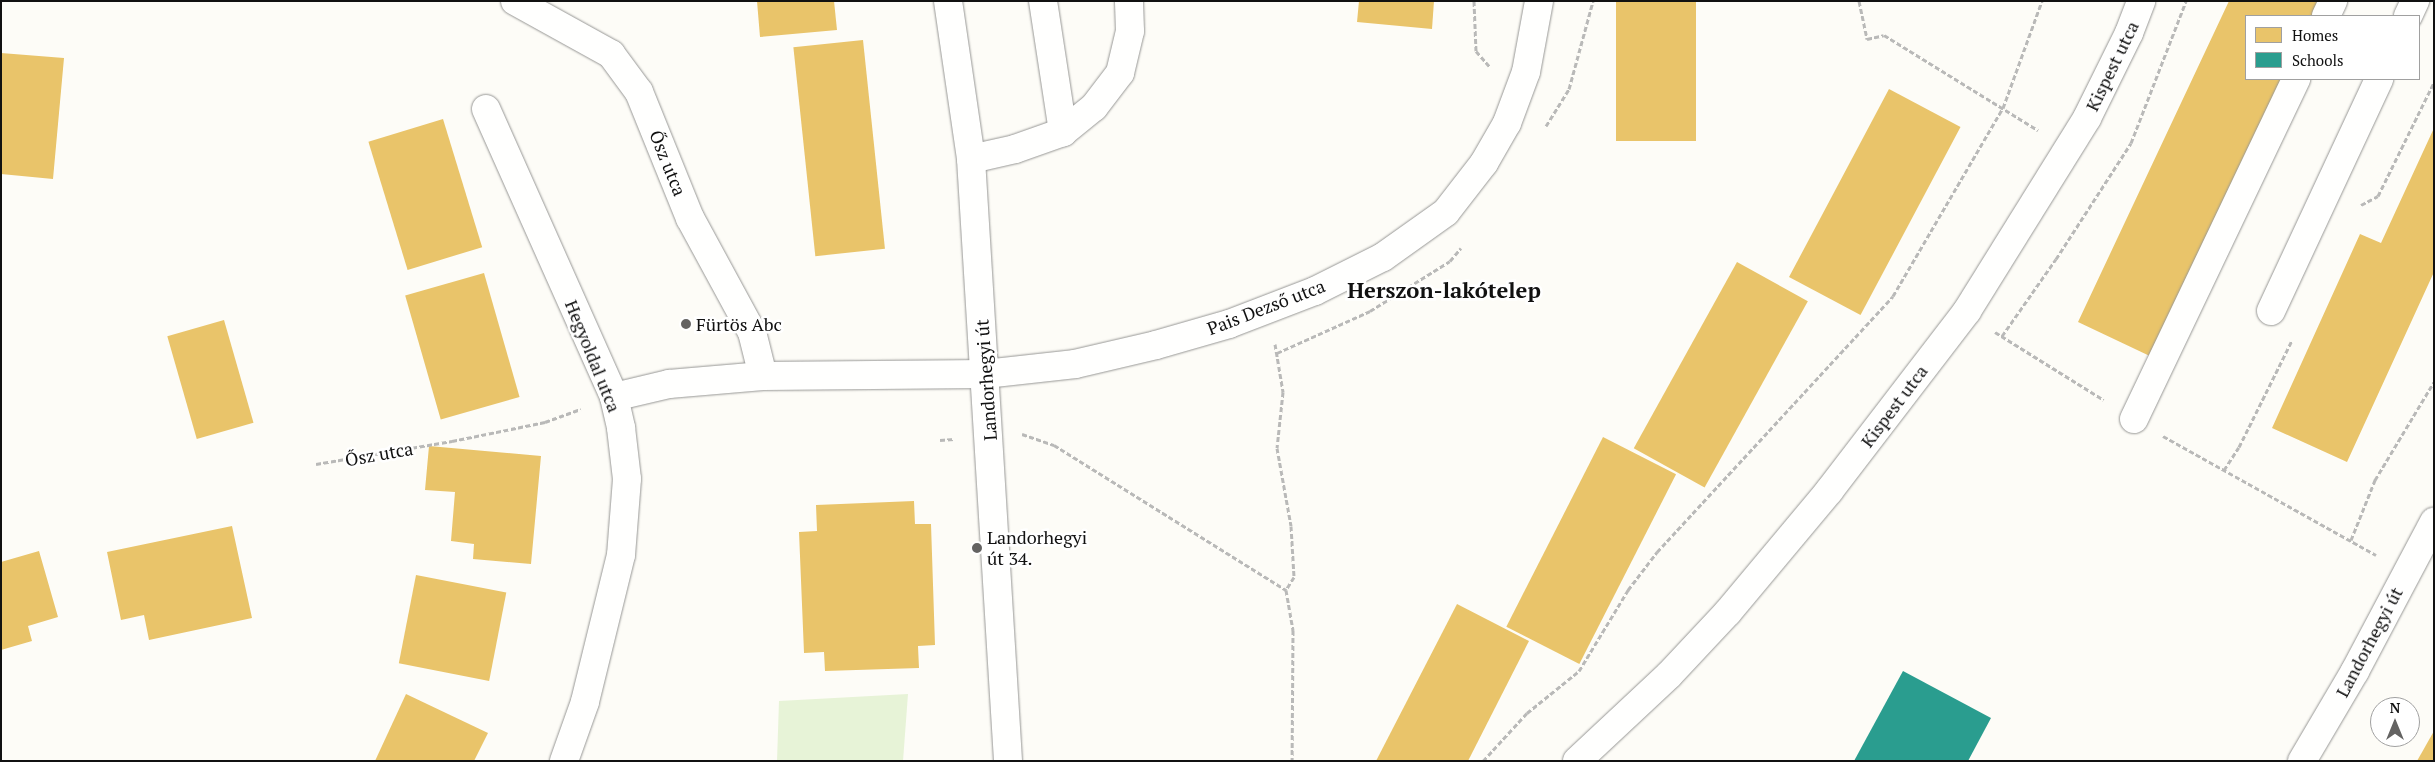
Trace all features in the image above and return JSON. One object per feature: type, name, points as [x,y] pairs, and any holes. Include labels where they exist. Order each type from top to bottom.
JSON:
[{"type":"street","name":"Ősz utca","points":[[514,1],[611,54],[639,92],[690,218],[752,332],[763,376]]},
{"type":"street","name":"Landorhegyi út","points":[[948,1],[972,159],[1008,761]]},
{"type":"street","points":[[1043,1],[1063,132]]},
{"type":"street","points":[[972,159],[1015,149],[1063,132],[1094,107],[1120,73],[1130,30],[1129,1]]},
{"type":"street","name":"Pais Dezső utca","points":[[985,374],[1075,364],[1156,345],[1270,309],[1315,291],[1382,257],[1446,212],[1484,163],[1507,123],[1526,72],[1538,1]]},
{"type":"street","name":"Kispest utca","points":[[1577,761],[1669,675],[1728,612],[1829,491],[1966,311],[2086,118],[2141,1]]},
{"type":"street","points":[[2326,15],[2333,1]]},
{"type":"street","points":[[2408,15],[2415,1]]},
{"type":"street","points":[[2134,419],[2296,80]]},
{"type":"street","points":[[2270,311],[2378,80]]},
{"type":"street","name":"Hegyoldal utca","points":[[486,109],[614,397],[627,479],[621,555],[585,702],[564,761]]},
{"type":"street","points":[[614,397],[669,384],[763,376],[985,374]]},
{"type":"street","name":"Landorhegyi út","points":[[2302,761],[2355,671],[2434,522]]},
{"type":"path","points":[[1474,1],[1476,52],[1517,97]]},
{"type":"path","points":[[1859,1],[1867,39],[1884,35],[2012,113]]},
{"type":"path","points":[[1483,761],[1527,713],[1579,671],[1628,590],[1657,552],[1893,296],[2003,108],[2042,1]]},
{"type":"path","points":[[2002,336],[2056,260],[2132,143],[2186,1]]},
{"type":"path","points":[[1270,309],[1283,392],[1277,448],[1291,526],[1294,577],[1286,590],[1293,630],[1292,761]]},
{"type":"path","points":[[1966,311],[2002,336],[2134,419],[2351,540],[2375,480],[2434,382]]},
{"type":"path","name":"Ősz utca","points":[[316,464],[545,422],[614,397]]},
{"type":"path","points":[[940,440],[1026,434],[1054,445],[1286,590]]},
{"type":"green space","points":[[908,694],[903,761],[777,761],[779,701]]},
{"type":"building: Homes","points":[[757,1],[834,1],[837,30],[760,37]]},
{"type":"building: Homes","points":[[1359,1],[1434,1],[1432,29],[1357,22]]},
{"type":"building: Homes","points":[[1616,1],[1696,1],[1696,141],[1616,141]]},
{"type":"building: Homes","points":[[2229,1],[2321,1],[2314,15],[2245,15],[2245,80],[2285,80],[2154,358],[2078,322]]},
{"type":"building: Homes","points":[[863,40],[885,249],[815,256],[793,47]]},
{"type":"building: Homes","points":[[1,53],[64,58],[53,179],[1,174]]},
{"type":"building: Homes","points":[[1889,89],[1961,127],[1861,315],[1789,277]]},
{"type":"building: Homes","points":[[443,119],[482,247],[408,270],[368,142]]},
{"type":"building: Homes","points":[[2434,128],[2434,272],[2347,462],[2272,428],[2360,234],[2381,243]]},
{"type":"building: Homes","points":[[1737,262],[1808,301],[1705,488],[1634,448]]},
{"type":"building: Homes","points":[[484,273],[520,397],[441,420],[405,296]]},
{"type":"building: Homes","points":[[224,320],[253,423],[197,439],[167,336]]},
{"type":"building: Homes","points":[[1603,437],[1676,474],[1579,664],[1506,627]]},
{"type":"building: Homes","points":[[429,446],[541,456],[531,564],[473,559],[474,544],[451,541],[455,492],[425,490]]},
{"type":"building: Homes","points":[[914,501],[915,524],[931,524],[935,645],[918,646],[919,668],[825,671],[824,652],[804,653],[799,532],[817,531],[816,505]]},
{"type":"building: Homes","points":[[232,526],[252,618],[149,640],[144,615],[121,620],[107,552]]},
{"type":"building: Homes","points":[[39,551],[58,617],[28,626],[32,641],[1,650],[1,562]]},
{"type":"building: Homes","points":[[416,575],[506,593],[489,681],[399,663]]},
{"type":"building: Homes","points":[[1457,604],[1529,641],[1468,761],[1376,761]]},
{"type":"building: Homes","points":[[406,694],[488,733],[474,761],[375,761]]},
{"type":"building: Homes","points":[[2434,731],[2434,761],[2417,761]]},
{"type":"building: Schools","points":[[1903,671],[1991,718],[1968,761],[1854,761]]},
{"type":"place","name":"Fürtös Abc","points":[[686,324]]},
{"type":"place","name":"Landorhegyi út 34.","points":[[977,548]]},
{"type":"district","name":"Herszon-lakótelep","points":[[1444,290]]}]
